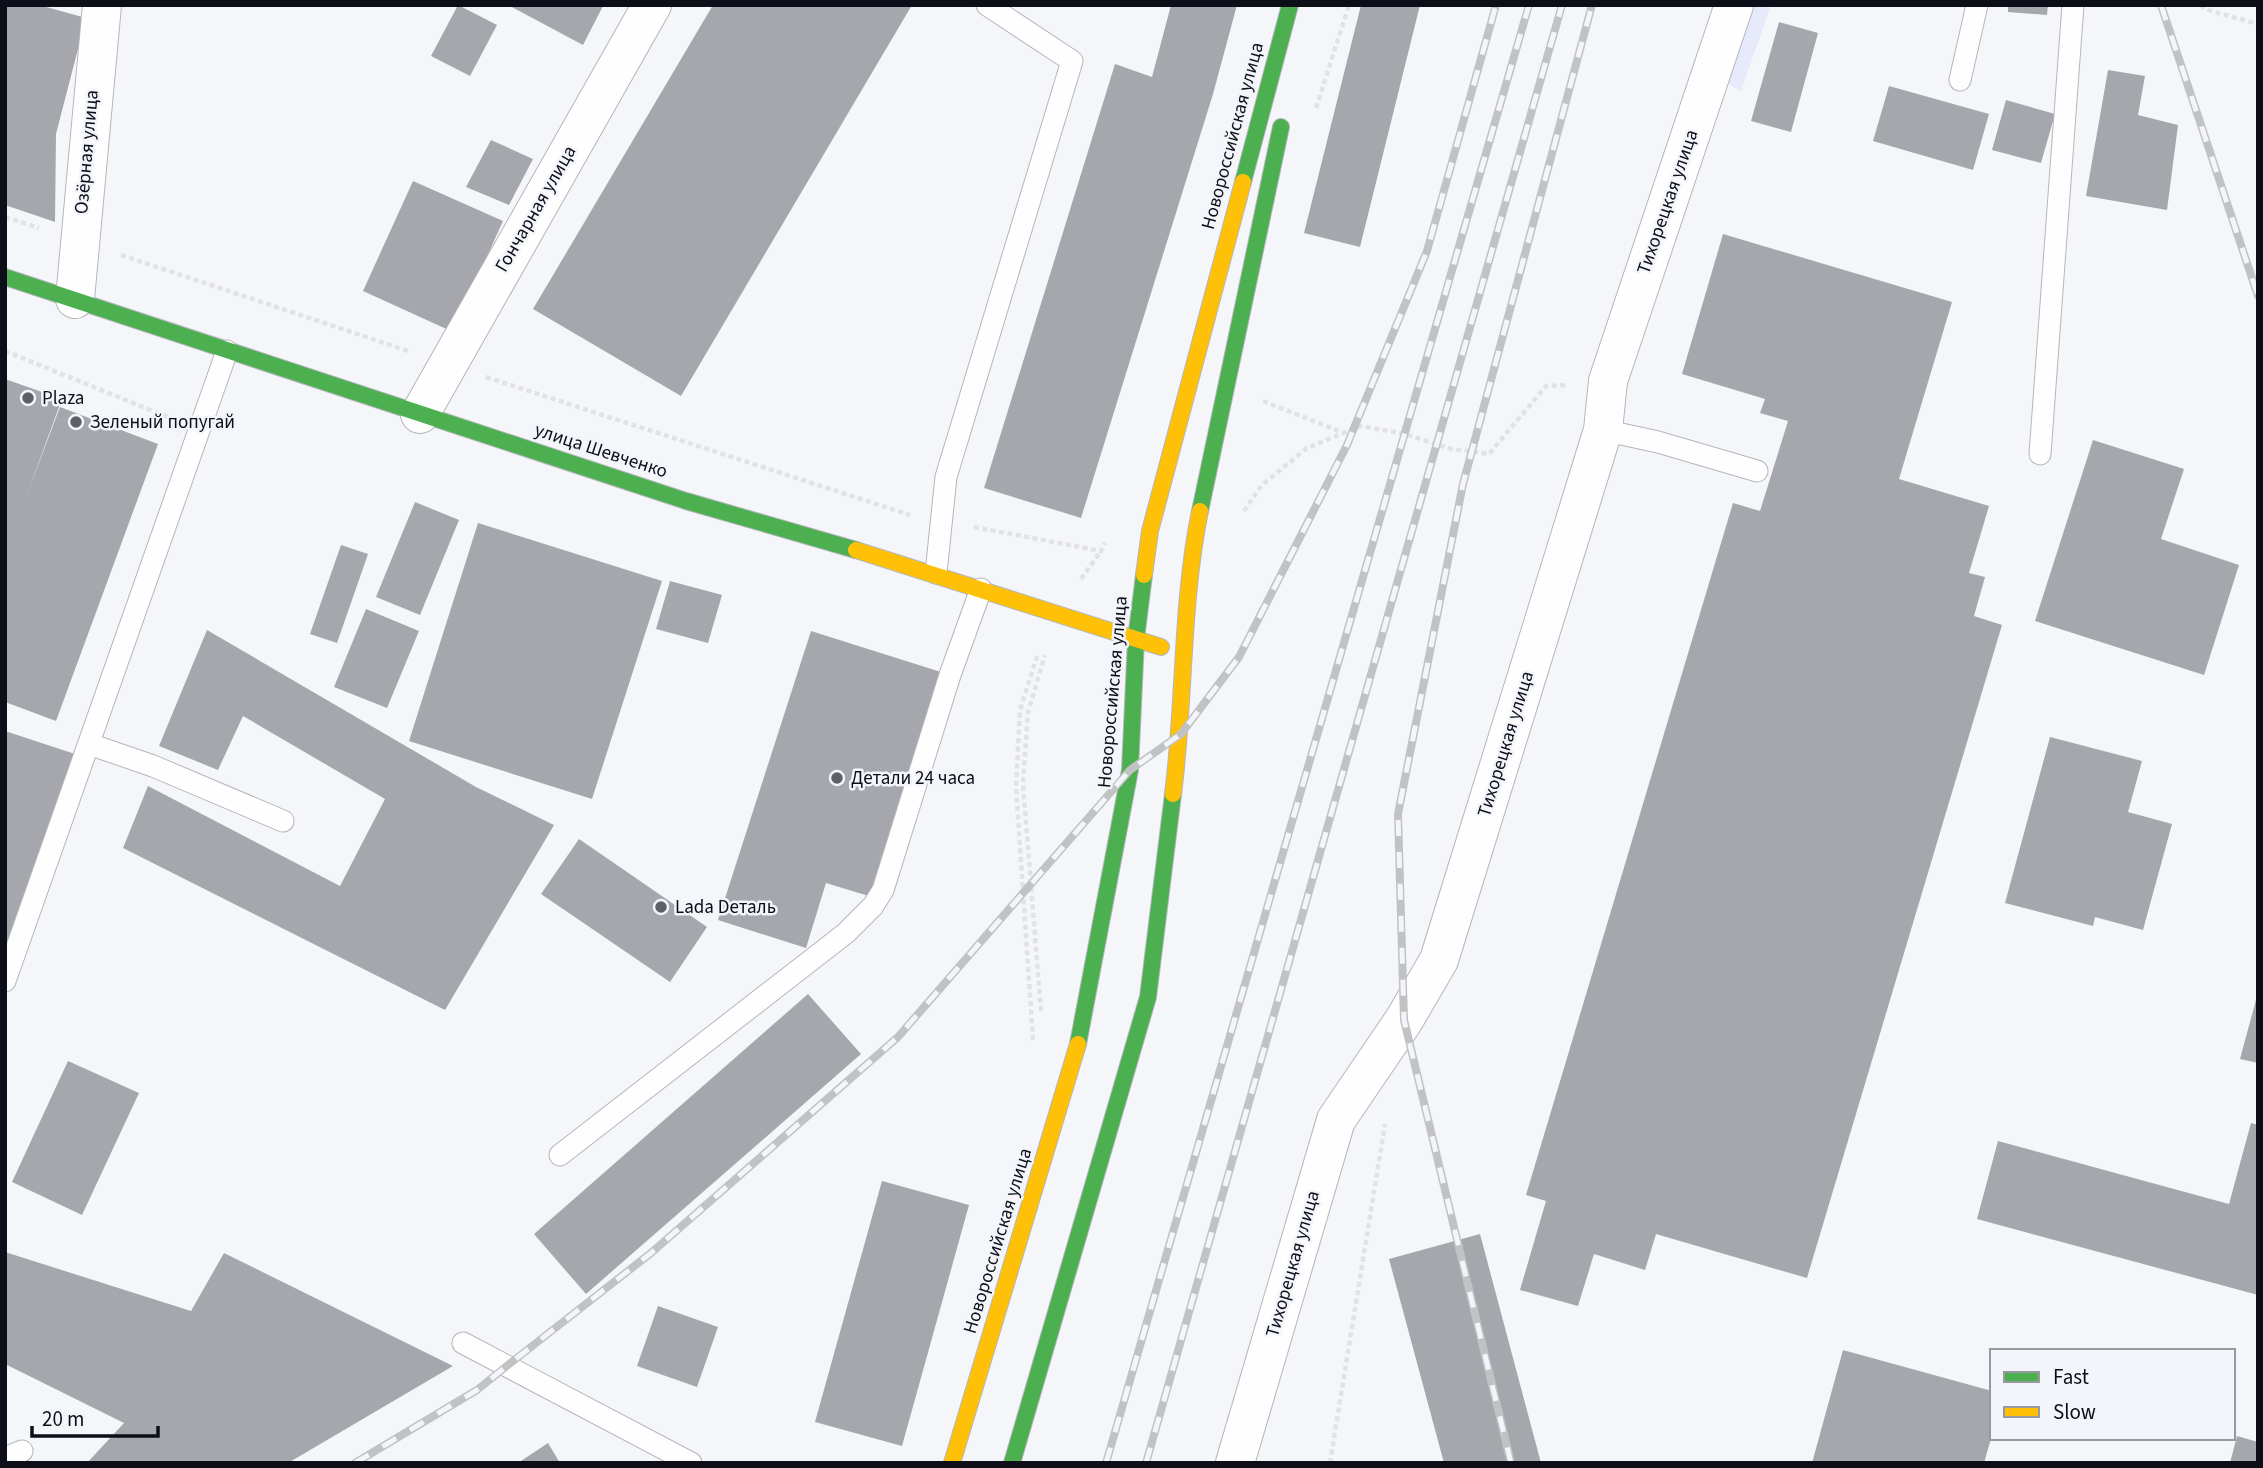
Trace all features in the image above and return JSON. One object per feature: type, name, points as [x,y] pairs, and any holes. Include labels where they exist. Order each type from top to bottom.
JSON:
[{"type":"main road","name":"Новороссийская улица","points":[[952,1463],[1051,1140],[1081,1031],[1130,770],[1136,639],[1150,531],[1290,5]]},
{"type":"main road","points":[[1012,1463],[1148,996],[1167,857],[1194,547],[1286,105]]},
{"type":"main road","name":"улица Шевченко","points":[[5,277],[686,501],[936,573],[1186,656]]},
{"type":"street","name":"Озёрная улица","points":[[75,299],[78,241],[102,5]]},
{"type":"street","name":"Гончарная улица","points":[[420,414],[652,5]]},
{"type":"street","name":"Тихорецкая улица","points":[[1236,1463],[1336,1120],[1404,1020],[1439,960],[1603,430],[1608,381],[1734,5]]},
{"type":"lane","points":[[936,573],[946,477],[1072,61],[987,5]]},
{"type":"lane","points":[[1961,80],[1977,5]]},
{"type":"lane","points":[[2040,454],[2073,5]]},
{"type":"lane","points":[[5,981],[227,351]]},
{"type":"lane","points":[[1603,430],[1658,442],[1757,471]]},
{"type":"lane","points":[[560,1155],[846,933],[873,906],[883,890],[950,675],[981,589]]},
{"type":"lane","points":[[89,744],[153,766],[283,821]]},
{"type":"lane","points":[[463,1343],[691,1463]]},
{"type":"path","points":[[2201,5],[2204,9],[2258,24]]},
{"type":"path","points":[[5,217],[912,516],[1101,551]]},
{"type":"path","points":[[5,351],[199,429]]},
{"type":"path","points":[[1239,519],[1262,485],[1307,448],[1360,426],[1405,434],[1451,449],[1489,454],[1546,386],[1608,381]]},
{"type":"path","points":[[1033,1048],[1034,1023],[1016,787],[1020,710],[1054,613],[1101,551],[1106,539]]},
{"type":"path","points":[[1042,1024],[1023,784],[1028,712],[1054,613]]},
{"type":"path","points":[[1330,1463],[1385,1124],[1392,1112]]},
{"type":"shaded area","points":[[1749,5],[1771,5],[1741,91],[1731,86],[1723,76]]},
{"type":"building","points":[[5,5],[39,5],[86,18],[56,134],[55,222],[5,205]]},
{"type":"building","points":[[458,5],[497,25],[470,76],[431,56]]},
{"type":"building","points":[[508,5],[601,5],[603,6],[583,45]]},
{"type":"building","points":[[713,5],[912,5],[681,396],[533,309]]},
{"type":"building","points":[[1171,5],[1237,5],[1213,94],[1081,518],[984,488],[1115,64],[1152,77]]},
{"type":"building","points":[[1361,5],[1420,5],[1360,247],[1304,233]]},
{"type":"building","points":[[2008,5],[2048,5],[2047,15],[2008,12]]},
{"type":"building","points":[[1779,22],[1818,33],[1791,132],[1751,121]]},
{"type":"building","points":[[2108,70],[2145,76],[2138,115],[2178,125],[2167,210],[2086,196]]},
{"type":"building","points":[[1889,86],[1989,114],[1973,170],[1873,141]]},
{"type":"building","points":[[2006,100],[2055,114],[2041,163],[1992,150]]},
{"type":"building","points":[[491,140],[533,159],[509,205],[466,187]]},
{"type":"building","points":[[413,181],[503,221],[453,332],[363,291]]},
{"type":"building","points":[[1723,234],[1952,302],[1899,479],[1989,506],[1969,573],[1985,577],[1974,616],[2002,625],[1807,1278],[1656,1234],[1645,1270],[1594,1254],[1578,1306],[1520,1290],[1546,1201],[1526,1195],[1733,503],[1760,511],[1788,421],[1760,413],[1765,399],[1682,374]]},
{"type":"building","points":[[5,379],[62,399],[25,500],[60,407],[158,444],[56,721],[5,702]]},
{"type":"building","points":[[2093,440],[2184,469],[2161,539],[2239,565],[2204,675],[2035,621]]},
{"type":"building","points":[[415,502],[459,520],[420,615],[376,597]]},
{"type":"building","points":[[478,523],[662,581],[592,799],[409,741]]},
{"type":"building","points":[[341,545],[368,554],[337,643],[310,634]]},
{"type":"building","points":[[670,581],[722,595],[708,643],[656,629]]},
{"type":"building","points":[[366,609],[419,631],[387,708],[334,687]]},
{"type":"building","points":[[207,630],[476,787],[554,825],[445,1010],[123,848],[148,786],[340,886],[385,799],[243,716],[218,770],[159,746]]},
{"type":"building","name":"Детали 24 часа","points":[[811,631],[944,673],[872,897],[826,883],[806,948],[718,920]]},
{"type":"building","points":[[5,731],[75,754],[5,963]]},
{"type":"building","points":[[2050,737],[2142,761],[2128,812],[2172,824],[2143,930],[2095,917],[2093,926],[2005,903]]},
{"type":"building","points":[[579,839],[707,927],[670,982],[541,894]]},
{"type":"building","points":[[808,994],[861,1054],[586,1294],[534,1234]]},
{"type":"building","points":[[2258,996],[2258,1063],[2240,1059]]},
{"type":"building","points":[[68,1061],[139,1093],[82,1215],[12,1182]]},
{"type":"building","points":[[2251,1123],[2258,1125],[2258,1295],[1977,1219],[1998,1141],[2229,1204]]},
{"type":"building","points":[[882,1181],[969,1205],[902,1446],[815,1422]]},
{"type":"building","points":[[1480,1234],[1541,1463],[1444,1463],[1389,1259]]},
{"type":"building","points":[[5,1252],[191,1311],[224,1253],[453,1366],[288,1463],[87,1463],[124,1423],[5,1364]]},
{"type":"building","points":[[658,1306],[718,1327],[697,1387],[637,1366]]},
{"type":"building","points":[[1843,1350],[1990,1390],[1991,1440],[1984,1463],[1812,1463]]},
{"type":"building","points":[[2237,1436],[2258,1442],[2258,1463],[2230,1463]]},
{"type":"building","points":[[548,1443],[560,1463],[518,1463]]},
{"type":"railway","points":[[355,1463],[477,1390],[651,1253],[898,1037],[1130,770],[1181,734],[1239,657],[1347,445],[1427,251],[1496,5]]},
{"type":"railway","points":[[1106,1463],[1529,5]]},
{"type":"railway","points":[[1146,1463],[1562,5]]},
{"type":"railway","points":[[1511,1463],[1404,1020],[1398,814],[1463,484],[1592,5]]},
{"type":"railway","points":[[2161,5],[2258,296]]},
{"type":"traffic: fast","points":[[1243,182],[1290,5]]},
{"type":"traffic: fast","points":[[1200,511],[1281,127]]},
{"type":"traffic: fast","points":[[5,277],[686,501],[856,550]]},
{"type":"traffic: fast","points":[[1078,1044],[1130,770],[1136,639],[1144,575]]},
{"type":"traffic: fast","points":[[1012,1463],[1148,997],[1173,794]]},
{"type":"traffic: slow","points":[[1144,575],[1150,531],[1243,182]]},
{"type":"traffic: slow","points":[[1173,794],[1189,581],[1200,511]]},
{"type":"traffic: slow","points":[[856,550],[1161,647]]},
{"type":"traffic: slow","points":[[952,1463],[1078,1044]]},
{"type":"place","name":"Plaza","points":[[28,398]]},
{"type":"place","name":"Зеленый попугай","points":[[76,422]]},
{"type":"place","name":"Детали 24 часа","points":[[837,778]]},
{"type":"place","name":"Lada Dеталь","points":[[661,907]]}]
